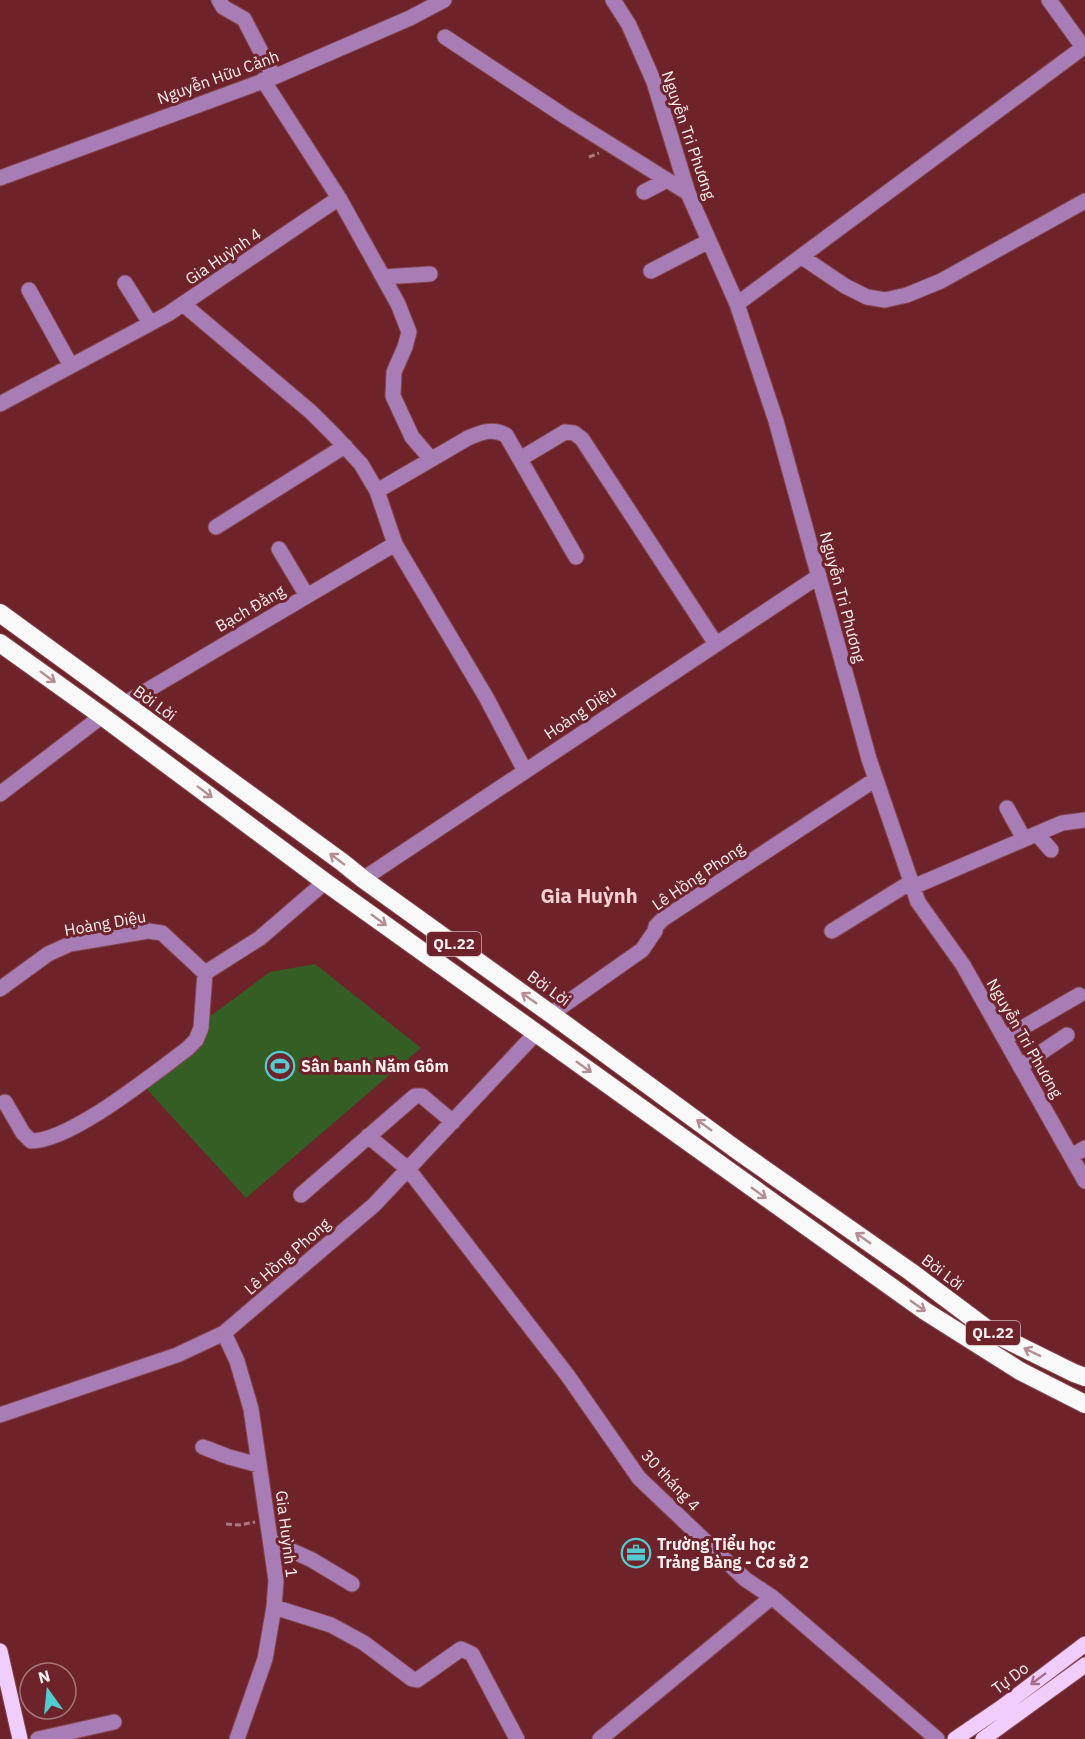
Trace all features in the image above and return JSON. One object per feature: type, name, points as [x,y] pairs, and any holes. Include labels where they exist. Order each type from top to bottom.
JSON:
[{"type":"highway","name":"Bời Lời","points":[[0,613],[363,879],[991,1332],[1085,1377]]},
{"type":"highway","name":"QL.22","points":[[0,643],[325,882],[925,1311],[1020,1371],[1085,1404]]},
{"type":"highway","points":[[536,1033],[551,1014]]},
{"type":"main road","name":"Tự Do","points":[[955,1739],[1002,1707],[1085,1644]]},
{"type":"main road","points":[[1,1659],[20,1739]]},
{"type":"main road","points":[[984,1739],[1085,1665]]},
{"type":"street","points":[[219,0],[223,7],[244,19],[269,79],[398,304],[409,332],[394,372],[393,396],[412,436],[431,459]]},
{"type":"street","name":"Nguyễn Hữu Cảnh","points":[[0,178],[269,79],[410,18],[444,0]]},
{"type":"street","name":"Nguyễn Tri Phương","points":[[612,0],[629,25],[654,82],[688,193],[737,304],[776,421],[869,759],[918,902],[963,965],[1021,1066],[1079,1152],[1085,1181]]},
{"type":"street","points":[[737,304],[1084,47],[1049,0]]},
{"type":"street","points":[[445,37],[566,117],[688,193]]},
{"type":"street","points":[[644,192],[667,180]]},
{"type":"street","name":"Gia Huỳnh 4","points":[[0,404],[183,304],[339,198]]},
{"type":"street","points":[[797,261],[867,297],[885,300],[907,296],[941,281],[1085,201]]},
{"type":"street","points":[[651,271],[709,241]]},
{"type":"street","points":[[383,277],[430,274]]},
{"type":"street","points":[[125,283],[150,324]]},
{"type":"street","points":[[28,290],[71,366]]},
{"type":"street","points":[[183,304],[310,412],[362,464],[377,491],[395,544],[486,697],[525,771]]},
{"type":"street","points":[[377,491],[468,438],[483,432],[498,431],[506,435],[576,557]]},
{"type":"street","points":[[519,459],[566,432],[574,433],[582,439],[716,644]]},
{"type":"street","points":[[216,526],[345,446]]},
{"type":"street","name":"Bạch Đằng","points":[[124,704],[395,544]]},
{"type":"street","points":[[279,549],[307,596]]},
{"type":"street","name":"Hoàng Diệu","points":[[363,879],[819,576]]},
{"type":"street","points":[[0,794],[102,716]]},
{"type":"street","name":"Lê Hồng Phong","points":[[551,1014],[642,950],[656,926],[663,919],[876,779]]},
{"type":"street","points":[[1007,808],[1030,837],[1051,850]]},
{"type":"street","points":[[832,931],[912,885],[1062,824],[1085,820]]},
{"type":"street","points":[[4,1102],[23,1133],[32,1141],[42,1141],[87,1120],[187,1049],[196,1040],[201,1028],[205,973],[260,938],[325,882]]},
{"type":"street","name":"Hoàng Diệu","points":[[0,989],[48,954],[70,944],[148,931],[162,933],[205,973]]},
{"type":"street","points":[[1005,1038],[1079,995]]},
{"type":"street","name":"Lê Hồng Phong","points":[[0,1415],[177,1355],[224,1333],[374,1205],[536,1033]]},
{"type":"street","points":[[1021,1066],[1067,1035]]},
{"type":"street","points":[[301,1195],[415,1096],[422,1096],[453,1122]]},
{"type":"street","name":"30 tháng 4","points":[[368,1136],[408,1169],[568,1376],[639,1478],[745,1579],[772,1597],[937,1739]]},
{"type":"street","name":"Gia Huỳnh 1","points":[[224,1333],[237,1361],[252,1409],[276,1580],[265,1659],[237,1739]]},
{"type":"street","points":[[203,1448],[259,1465]]},
{"type":"street","points":[[272,1541],[312,1560],[352,1584]]},
{"type":"street","points":[[600,1739],[772,1597]]},
{"type":"street","points":[[274,1607],[331,1625],[364,1643],[412,1679],[417,1680],[461,1649],[467,1650],[472,1654],[517,1739]]},
{"type":"street","points":[[38,1739],[114,1722]]},
{"type":"path","points":[[226,1524],[240,1525],[268,1518]]},
{"type":"green space","name":"Sân banh Năm Gôm","points":[[315,964],[421,1048],[246,1198],[143,1085],[201,1023],[270,972]]},
{"type":"place","name":"Sân banh Năm Gôm","points":[[280,1066]]},
{"type":"place","name":"Trường Tiểu học Trảng Bàng - Cơ sở 2","points":[[636,1553]]},
{"type":"district","name":"Gia Huỳnh","points":[[589,896]]}]
